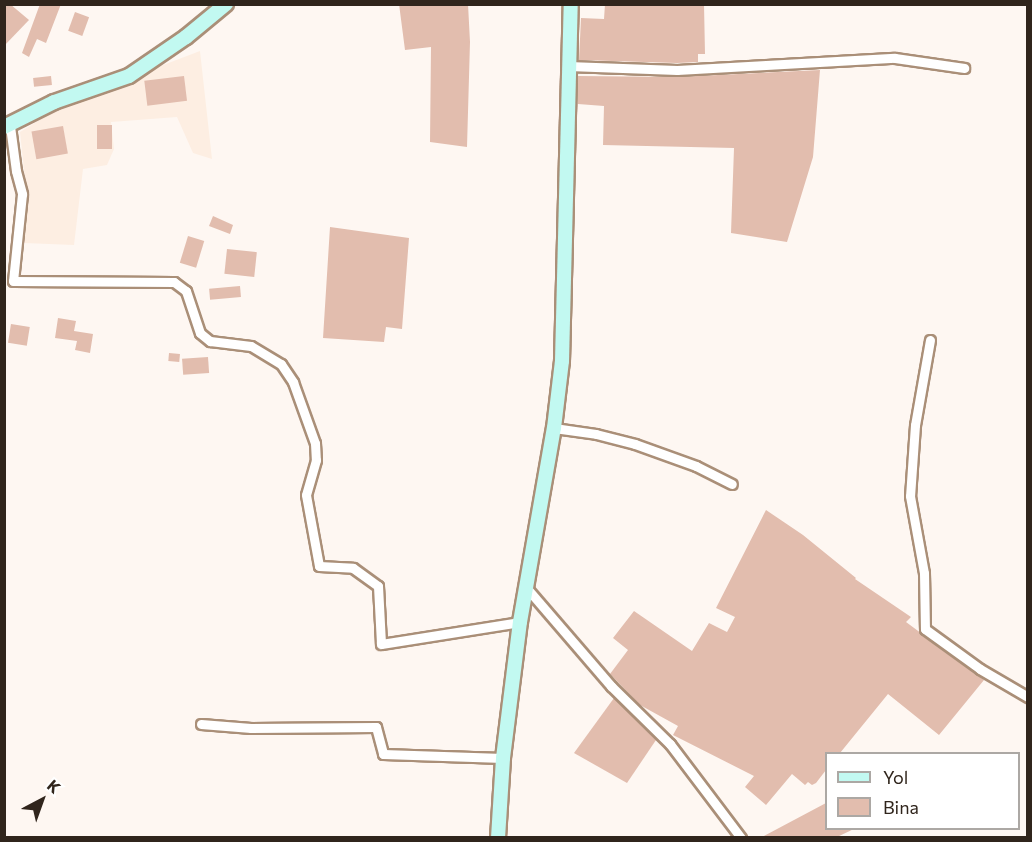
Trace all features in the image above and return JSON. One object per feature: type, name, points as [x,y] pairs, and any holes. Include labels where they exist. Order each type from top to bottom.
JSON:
[{"type":"street","points":[[498,837],[503,758],[520,622],[554,428],[562,361],[571,4]]},
{"type":"street","points":[[220,8],[129,75],[54,102],[8,127],[22,194],[9,281],[174,282],[186,291],[201,333],[210,341],[251,346],[281,364],[293,382],[315,444],[316,460],[306,495],[319,566],[353,568],[378,586],[381,644],[520,622]]},
{"type":"street","points":[[568,66],[677,70],[895,58],[964,68]]},
{"type":"street","points":[[930,340],[915,425],[910,496],[924,573],[925,629],[989,675],[1028,698]]},
{"type":"street","points":[[554,428],[596,434],[635,444],[696,466],[732,484]]},
{"type":"street","points":[[525,586],[611,686],[670,744],[741,837]]},
{"type":"street","points":[[201,724],[251,728],[376,727],[382,754],[503,758]]},
{"type":"shaded area","points":[[200,51],[212,159],[193,153],[177,117],[111,122],[114,149],[107,165],[83,169],[74,245],[24,243],[27,199],[20,132],[74,99]]},
{"type":"building","points":[[4,4],[10,4],[29,20],[4,46]]},
{"type":"building","points":[[40,4],[61,4],[46,43],[37,39],[29,57],[22,53]]},
{"type":"building","points":[[399,4],[468,4],[470,42],[467,147],[430,142],[431,47],[405,50]]},
{"type":"building","points":[[605,4],[704,4],[705,54],[698,54],[698,62],[677,63],[579,60],[581,18],[604,19]]},
{"type":"building","points":[[75,12],[89,17],[82,36],[68,31]]},
{"type":"building","points":[[820,70],[813,157],[787,242],[731,233],[734,148],[603,145],[604,106],[578,104],[578,76],[677,77]]},
{"type":"building","points":[[51,76],[52,85],[34,87],[33,78]]},
{"type":"building","points":[[184,76],[187,101],[147,106],[144,81]]},
{"type":"building","points":[[97,125],[112,125],[112,149],[97,149]]},
{"type":"building","points":[[63,126],[68,154],[36,159],[31,132]]},
{"type":"building","points":[[213,216],[233,225],[230,234],[209,226]]},
{"type":"building","points":[[330,227],[409,238],[402,329],[386,327],[384,342],[323,338]]},
{"type":"building","points":[[188,236],[204,241],[196,268],[180,263]]},
{"type":"building","points":[[227,249],[257,252],[254,277],[224,274]]},
{"type":"building","points":[[240,286],[241,297],[210,300],[209,289]]},
{"type":"building","points":[[58,318],[76,321],[74,331],[93,334],[90,353],[75,350],[77,341],[55,338]]},
{"type":"building","points":[[11,324],[30,327],[27,346],[8,343]]},
{"type":"building","points":[[169,353],[180,354],[179,362],[168,361]]},
{"type":"building","points":[[208,357],[209,373],[183,375],[182,359]]},
{"type":"building","points":[[766,510],[803,535],[855,579],[911,617],[906,622],[984,680],[939,735],[888,694],[841,752],[825,752],[825,771],[816,783],[812,785],[808,782],[805,785],[792,774],[766,805],[745,787],[754,776],[673,735],[678,726],[640,705],[610,674],[628,650],[613,638],[634,611],[692,651],[709,623],[727,632],[735,617],[716,608]]},
{"type":"building","points":[[614,698],[656,740],[627,783],[574,753]]},
{"type":"building","points":[[825,804],[825,830],[852,830],[837,837],[762,837]]}]
